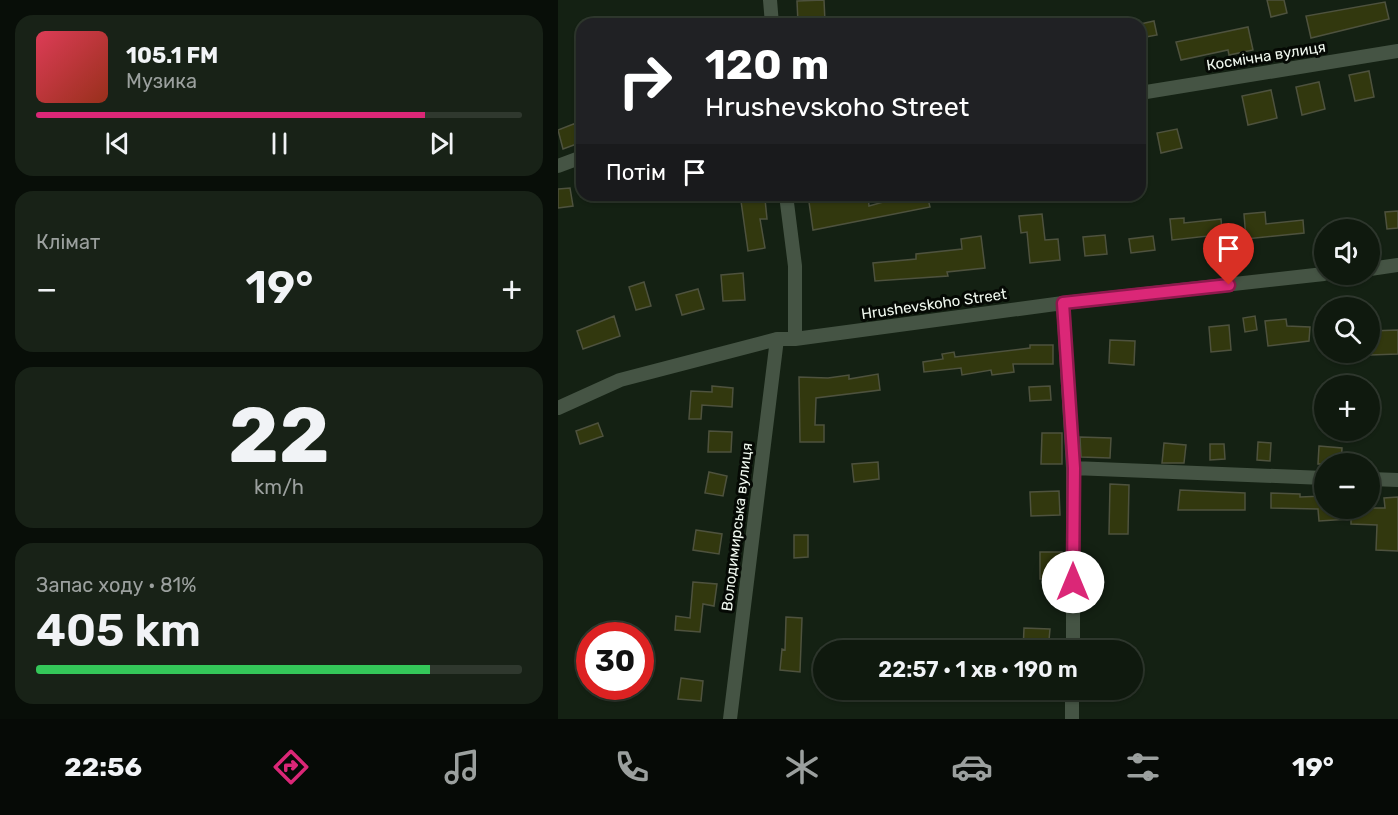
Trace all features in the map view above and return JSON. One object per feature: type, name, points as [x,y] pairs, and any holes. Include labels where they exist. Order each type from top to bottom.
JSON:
[{"type":"street","points":[[770,0],[772,18]]},
{"type":"street","name":"Космічна вулиця","points":[[1146,92],[1398,51]]},
{"type":"street","points":[[558,166],[576,159]]},
{"type":"street","points":[[787,201],[795,266],[795,339]]},
{"type":"street","points":[[1380,268],[1398,266]]},
{"type":"street","name":"Hrushevskoho Street","points":[[558,408],[620,380],[777,339],[795,339],[1063,303],[1314,275]]},
{"type":"street","points":[[1063,303],[1074,468],[1072,640]]},
{"type":"street","name":"Володимирська вулиця","points":[[730,719],[777,339]]},
{"type":"street","points":[[1074,468],[1314,478]]},
{"type":"street","points":[[1380,479],[1398,480]]},
{"type":"street","points":[[1072,700],[1072,719]]},
{"type":"building","points":[[824,0],[825,18],[798,18],[797,1]]},
{"type":"building","points":[[1267,0],[1284,0],[1287,13],[1271,17]]},
{"type":"building","points":[[1385,2],[1389,19],[1311,38],[1306,16]]},
{"type":"building","points":[[1154,21],[1157,35],[1146,37],[1146,23]]},
{"type":"building","points":[[1248,27],[1253,50],[1229,55],[1228,50],[1181,60],[1176,42]]},
{"type":"building","points":[[1369,71],[1374,97],[1355,101],[1349,75]]},
{"type":"building","points":[[1319,82],[1325,109],[1302,115],[1296,87]]},
{"type":"building","points":[[1271,90],[1277,118],[1248,125],[1242,96]]},
{"type":"building","points":[[576,123],[576,144],[563,149],[558,130]]},
{"type":"building","points":[[1177,129],[1182,148],[1161,153],[1157,133]]},
{"type":"building","points":[[570,188],[573,206],[558,208],[558,189]]},
{"type":"building","points":[[741,201],[765,201],[767,219],[760,219],[765,248],[748,251]]},
{"type":"building","points":[[809,201],[869,201],[869,206],[887,201],[928,201],[930,207],[813,230]]},
{"type":"building","points":[[1398,211],[1398,228],[1387,229],[1385,212]]},
{"type":"building","points":[[1265,212],[1266,224],[1303,220],[1304,233],[1246,239],[1244,214]]},
{"type":"building","points":[[1042,214],[1045,240],[1058,239],[1060,260],[1030,263],[1027,232],[1021,233],[1019,216]]},
{"type":"building","points":[[1184,218],[1184,223],[1221,219],[1223,240],[1208,241],[1208,236],[1172,240],[1170,219]]},
{"type":"building","points":[[1105,235],[1107,254],[1085,256],[1083,237]]},
{"type":"building","points":[[981,236],[985,268],[947,272],[948,276],[875,281],[873,263],[916,259],[916,254],[962,249],[961,239]]},
{"type":"building","points":[[1153,236],[1155,250],[1131,253],[1129,239]]},
{"type":"building","points":[[743,273],[745,300],[723,301],[721,275]]},
{"type":"building","points":[[644,282],[651,306],[636,310],[629,287]]},
{"type":"building","points":[[698,289],[704,309],[682,315],[676,295]]},
{"type":"building","points":[[614,316],[620,336],[583,349],[577,331]]},
{"type":"building","points":[[1255,316],[1257,330],[1245,332],[1243,318]]},
{"type":"building","points":[[1286,319],[1287,326],[1310,327],[1309,341],[1268,346],[1265,321]]},
{"type":"building","points":[[1229,325],[1231,350],[1211,352],[1209,327]]},
{"type":"building","points":[[1398,330],[1398,354],[1380,355],[1380,331]]},
{"type":"building","points":[[1110,340],[1135,341],[1134,365],[1109,363]]},
{"type":"building","points":[[1030,345],[1053,345],[1053,364],[1013,364],[1014,372],[992,375],[991,370],[962,375],[961,368],[924,372],[923,362],[943,359],[942,354],[954,352],[955,357],[1030,348]]},
{"type":"building","points":[[878,374],[880,390],[816,398],[815,425],[824,425],[824,442],[800,442],[799,377],[828,378],[849,375],[849,379]]},
{"type":"building","points":[[712,386],[733,388],[732,407],[702,405],[701,419],[689,419],[691,391],[712,392]]},
{"type":"building","points":[[1050,386],[1051,400],[1030,401],[1029,387]]},
{"type":"building","points":[[598,423],[603,436],[580,444],[576,431]]},
{"type":"building","points":[[709,431],[732,432],[731,452],[708,452]]},
{"type":"building","points":[[1042,433],[1062,433],[1062,464],[1041,464]]},
{"type":"building","points":[[1080,437],[1111,438],[1110,458],[1081,457]]},
{"type":"building","points":[[1258,442],[1271,443],[1270,461],[1257,460]]},
{"type":"building","points":[[1164,443],[1186,445],[1184,463],[1162,463]]},
{"type":"building","points":[[1210,444],[1224,444],[1225,459],[1210,460]]},
{"type":"building","points":[[1319,446],[1342,448],[1342,453],[1319,453]]},
{"type":"building","points":[[878,462],[879,479],[854,482],[852,464]]},
{"type":"building","points":[[709,472],[727,476],[723,496],[705,493]]},
{"type":"building","points":[[1110,484],[1129,485],[1128,534],[1109,534]]},
{"type":"building","points":[[1180,490],[1245,493],[1245,510],[1178,510]]},
{"type":"building","points":[[1059,491],[1060,515],[1031,516],[1030,492]]},
{"type":"building","points":[[1271,493],[1314,496],[1314,509],[1271,508]]},
{"type":"building","points":[[1398,497],[1398,551],[1376,550],[1377,525],[1351,524],[1351,519],[1380,519],[1380,508],[1385,508],[1384,498]]},
{"type":"building","points":[[1319,519],[1351,519],[1319,521]]},
{"type":"building","points":[[696,530],[722,534],[719,554],[693,550]]},
{"type":"building","points":[[794,535],[808,535],[808,557],[794,558]]},
{"type":"building","points":[[1040,552],[1062,552],[1062,579],[1040,579]]},
{"type":"building","points":[[693,582],[717,584],[714,606],[703,604],[700,632],[675,630],[676,616],[690,618]]},
{"type":"building","points":[[786,617],[802,618],[800,672],[780,670],[782,649],[785,650]]},
{"type":"building","points":[[1024,628],[1050,629],[1049,640],[1023,640]]},
{"type":"building","points":[[681,678],[703,681],[701,701],[678,699]]},
{"type":"route","points":[[1073,582],[1074,468],[1063,303],[1229,285]]}]
